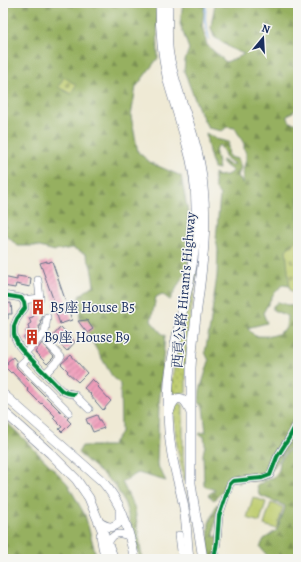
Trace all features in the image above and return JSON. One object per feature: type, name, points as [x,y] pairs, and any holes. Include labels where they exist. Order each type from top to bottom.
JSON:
[{"type":"main road","points":[[160,3],[164,34]]},
{"type":"main road","points":[[164,34],[168,3]]},
{"type":"main road","name":"西貢公路 Hiram's Highway","points":[[164,34],[199,159],[205,203],[204,249],[191,368],[192,483],[203,559]]},
{"type":"main road","name":"西貢公路 Hiram's Highway","points":[[164,34],[163,59],[191,160],[195,186],[196,208],[193,261],[174,345],[168,407],[168,423],[172,456],[183,501],[187,531],[187,559]]},
{"type":"main road","points":[[3,394],[102,481],[110,490],[118,502],[126,521],[135,559]]},
{"type":"main road","points":[[168,423],[171,404],[176,399],[182,399],[185,401],[191,414]]},
{"type":"main road","points":[[3,411],[76,479],[90,498],[114,559]]},
{"type":"main road","points":[[100,523],[110,528],[118,524],[120,521],[120,516],[118,502]]},
{"type":"main road","points":[[100,523],[106,559]]},
{"type":"street","name":"西貢公路 Hiram's Highway","points":[[164,34],[172,3]]},
{"type":"street","points":[[3,295],[18,297],[23,300],[40,298],[38,280]]},
{"type":"street","points":[[23,300],[25,308],[15,322],[14,334],[17,342],[27,355],[61,390],[69,394],[74,394],[89,409]]},
{"type":"street","points":[[47,317],[45,333],[21,364],[69,412]]},
{"type":"street","points":[[45,374],[61,357],[46,342]]},
{"type":"street","points":[[214,559],[219,516],[230,484],[233,481],[269,476],[272,472],[277,457],[298,420]]},
{"type":"street","points":[[108,544],[115,534],[123,534],[130,537]]},
{"type":"street","points":[[179,536],[187,559]]},
{"type":"green space","points":[[3,3],[157,3],[158,58],[136,87],[131,116],[138,152],[151,163],[181,176],[188,213],[188,267],[170,300],[162,294],[156,297],[151,321],[163,335],[165,335],[159,406],[157,464],[166,481],[138,473],[122,482],[135,509],[142,559],[140,559],[125,504],[115,485],[78,453],[82,446],[111,446],[121,432],[120,384],[112,376],[80,321],[79,296],[94,285],[91,267],[86,254],[73,248],[55,251],[36,246],[18,246],[3,233]]},
{"type":"green space","points":[[183,3],[205,3],[202,26],[207,45],[226,62],[244,54],[232,49],[214,37],[211,27],[215,3],[298,3],[298,108],[287,116],[290,122],[298,124],[297,287],[282,285],[273,295],[263,313],[267,323],[247,328],[255,336],[275,335],[286,328],[287,316],[273,310],[273,306],[278,302],[298,308],[298,402],[292,424],[298,430],[291,440],[289,447],[264,480],[250,481],[245,476],[239,484],[236,476],[227,482],[221,493],[214,500],[208,495],[215,490],[204,486],[203,454],[205,445],[204,436],[199,435],[200,433],[206,432],[203,407],[199,402],[200,390],[209,361],[205,352],[217,276],[218,250],[216,239],[220,195],[215,188],[214,173],[218,176],[227,175],[233,171],[222,163],[222,160],[230,165],[234,164],[226,158],[219,145],[215,149],[219,169],[214,168],[206,133],[216,139],[229,142],[229,157],[238,159],[241,167],[238,176],[243,184],[243,170],[246,160],[246,153],[244,144],[235,128],[227,127],[222,131],[208,128],[199,110],[184,71],[185,60],[189,49],[180,24]]},
{"type":"green space","points":[[64,77],[76,85],[71,94],[58,87]]},
{"type":"green space","points":[[298,238],[298,294],[290,290],[286,250]]},
{"type":"green space","points":[[197,253],[199,253],[186,353],[186,393],[171,393],[172,378]]},
{"type":"green space","points":[[179,403],[183,405],[183,457],[185,482],[178,454],[175,425],[174,406]]},
{"type":"green space","points":[[3,419],[67,483],[85,515],[97,559],[3,559]]},
{"type":"green space","points":[[298,438],[298,559],[270,559],[260,547],[264,539],[277,530],[285,506],[259,495],[257,485],[274,477],[279,470],[280,461]]},
{"type":"green space","points":[[253,497],[266,502],[260,522],[247,518]]},
{"type":"green space","points":[[271,503],[283,507],[277,529],[264,525]]},
{"type":"green space","points":[[217,504],[219,506],[215,522],[214,537],[223,535],[219,550],[212,559],[210,559],[208,549],[209,523]]},
{"type":"building","points":[[47,261],[47,263],[52,261],[72,320],[60,324],[53,304],[55,304],[40,263]]},
{"type":"building","points":[[17,276],[31,278],[30,287],[16,284],[15,288],[3,286],[3,277],[17,280]]},
{"type":"building","points":[[11,303],[12,314],[8,314],[8,319],[3,319],[3,304]]},
{"type":"building","points":[[36,303],[42,303],[40,311],[42,311],[42,320],[40,320],[40,331],[31,340],[26,342],[24,337],[28,336],[26,331],[29,330],[28,325],[31,323],[29,318],[33,317]]},
{"type":"building","points":[[87,320],[93,329],[87,333],[78,321]]},
{"type":"building","points":[[61,327],[75,342],[67,351],[52,337]]},
{"type":"building","points":[[42,343],[54,357],[47,364],[35,352]]},
{"type":"building","points":[[71,355],[87,373],[78,382],[61,364]]},
{"type":"building","points":[[13,357],[17,362],[17,368],[65,416],[69,417],[67,419],[71,423],[62,432],[59,429],[62,427],[53,418],[55,416],[27,390],[28,389],[12,372],[11,373],[5,367],[8,363],[7,362]]},
{"type":"building","points":[[92,379],[111,401],[103,410],[90,395],[91,394],[84,388]]},
{"type":"building","points":[[97,415],[104,428],[93,432],[86,419]]},
{"type":"waterway","points":[[206,3],[205,21],[209,39]]},
{"type":"cycle path","points":[[3,295],[21,298],[24,302],[25,308],[14,326],[14,334],[19,346],[61,390],[74,394]]},
{"type":"cycle path","points":[[214,559],[219,516],[230,484],[233,481],[262,478],[270,475],[277,457],[298,421]]},
{"type":"place","name":"B5座 House B5","points":[[38,307]]},
{"type":"place","name":"B9座 House B9","points":[[32,337]]}]
